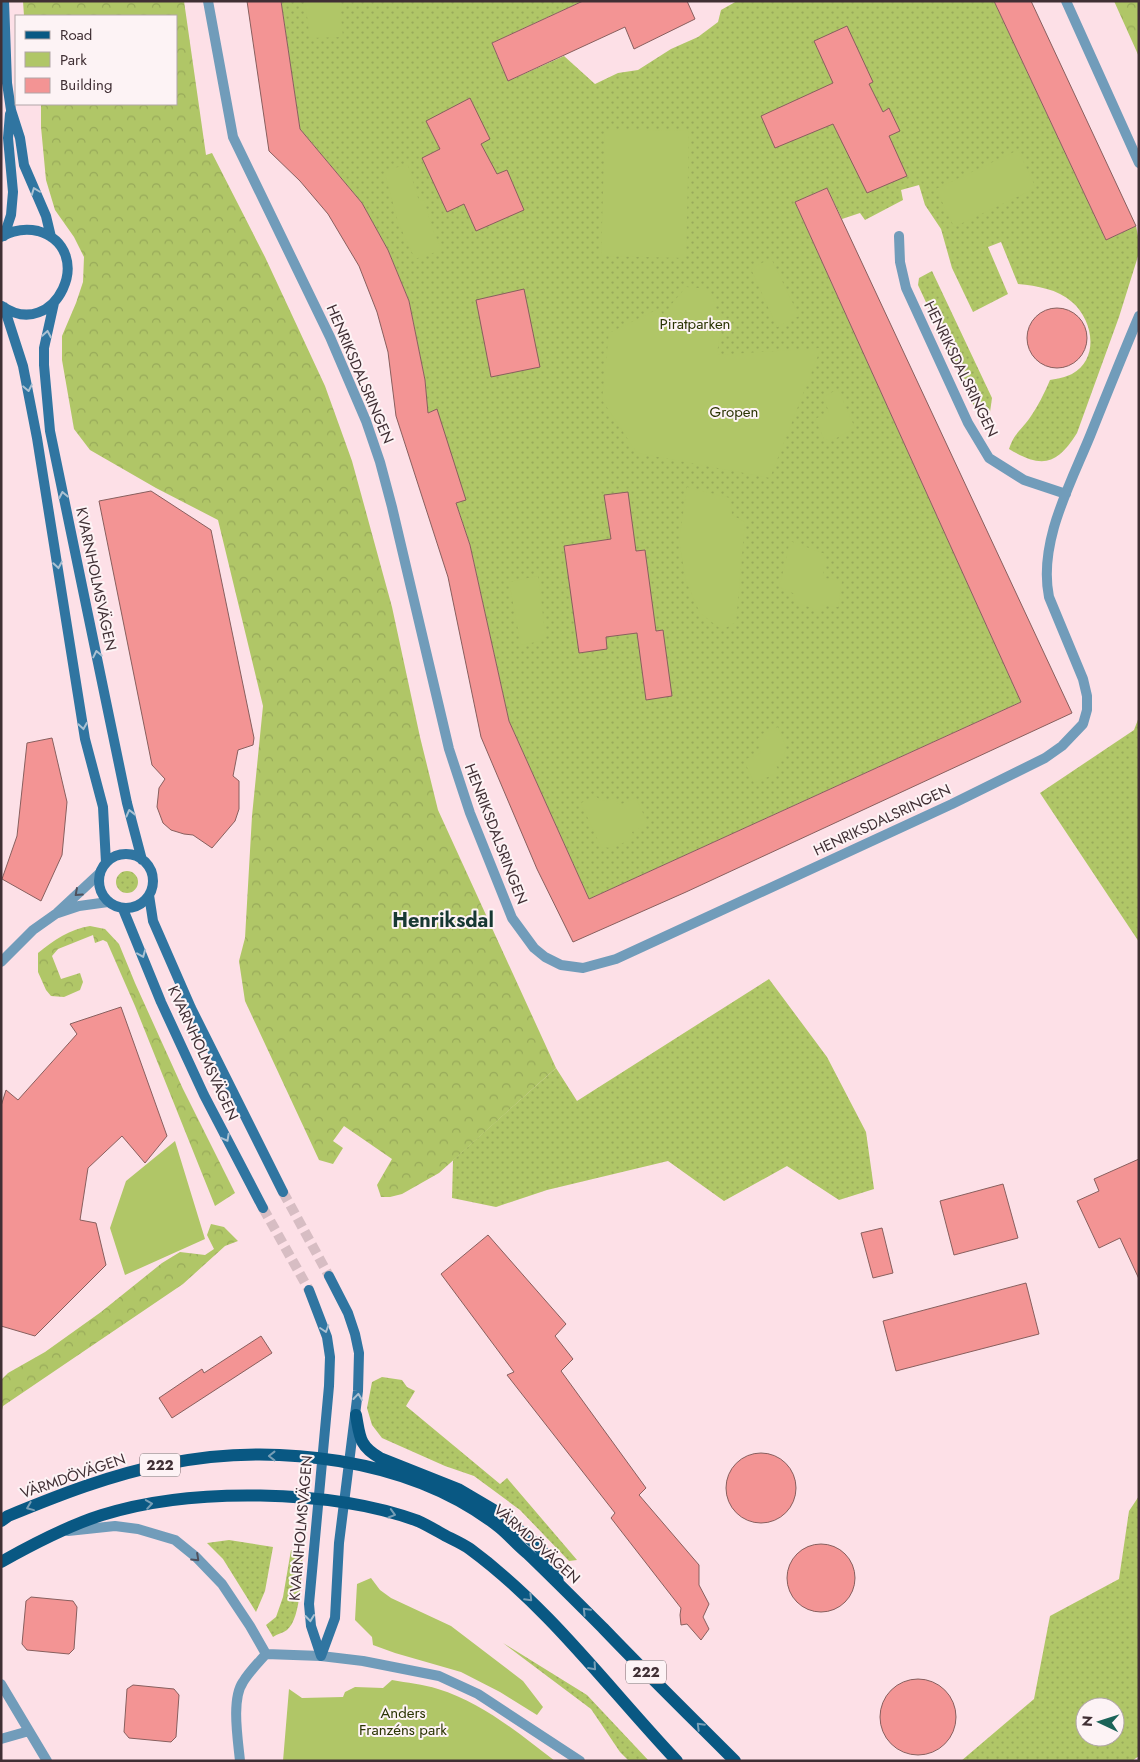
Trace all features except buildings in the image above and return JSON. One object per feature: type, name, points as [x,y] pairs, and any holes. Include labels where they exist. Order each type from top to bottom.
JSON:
[{"type":"main road","points":[[356,1415],[362,1444],[369,1452],[458,1489],[497,1512],[536,1544],[554,1565],[558,1582]]},
{"type":"main road","name":"VÄRMDÖVÄGEN","points":[[1,1521],[8,1516],[64,1493],[121,1474],[166,1464],[234,1456],[288,1456],[321,1458],[390,1472],[467,1505],[499,1527],[558,1582],[735,1761]]},
{"type":"main road","name":"222","points":[[1,1562],[61,1532],[101,1515],[142,1505],[184,1499],[235,1495],[318,1500],[376,1510],[418,1522],[468,1547],[504,1576],[549,1618],[677,1761]]},
{"type":"street","name":"KVARNHOLMSVÄGEN","points":[[4,1],[7,83],[11,110],[20,138],[24,165],[46,216],[51,237]]},
{"type":"street","name":"HENRIKSDALSRINGEN","points":[[208,1],[233,137],[330,337],[366,421],[380,462],[449,749],[470,813],[512,918],[534,948],[545,957],[561,965],[583,968],[616,958],[952,804],[1045,758],[1062,746],[1083,724],[1088,710],[1087,696],[1083,679],[1056,616],[1047,586],[1047,564],[1052,534],[1066,494],[1139,316]]},
{"type":"street","points":[[1066,1],[1139,163]]},
{"type":"street","name":"KVARNHOLMSVÄGEN","points":[[3,236],[10,215],[13,192],[8,138],[11,110]]},
{"type":"street","name":"KVARNHOLMSVÄGEN","points":[[3,236],[19,230],[30,229],[51,237],[59,246],[66,259],[68,275],[63,291],[54,303],[44,348],[50,431],[127,803],[142,860]]},
{"type":"street","name":"HENRIKSDALSRINGEN","points":[[899,236],[900,262],[906,288],[968,424],[989,458],[1024,480],[1066,494]]},
{"type":"street","points":[[3,306],[17,313],[30,313],[43,310],[54,303]]},
{"type":"street","points":[[3,306],[24,366],[85,739],[103,807],[106,863]]},
{"type":"street","points":[[1,962],[33,930],[57,913],[100,873],[106,863],[112,858],[132,854],[142,860],[149,868],[152,887],[149,895],[143,902],[135,907],[123,908],[108,902],[102,895],[98,884],[100,873]]},
{"type":"street","name":"KVARNHOLMSVÄGEN","points":[[149,895],[153,921],[191,1008],[283,1192]]},
{"type":"street","points":[[57,913],[79,906],[108,902]]},
{"type":"street","name":"KVARNHOLMSVÄGEN","points":[[123,908],[162,1002],[204,1095],[263,1208]]},
{"type":"street","points":[[321,1656],[335,1618],[339,1544],[356,1415],[359,1354],[348,1313],[329,1276]]},
{"type":"street","name":"KVARNHOLMSVÄGEN","points":[[309,1290],[327,1337],[330,1357],[309,1604],[311,1626],[321,1656]]},
{"type":"street","points":[[61,1532],[115,1526],[138,1529],[175,1540],[196,1557],[222,1584],[266,1654]]},
{"type":"street","points":[[266,1654],[321,1656],[363,1661],[439,1676],[478,1694],[580,1761]]},
{"type":"street","points":[[240,1761],[237,1706],[239,1691],[242,1682],[266,1654]]},
{"type":"street","points":[[1,1684],[47,1761]]},
{"type":"street","points":[[1,1739],[29,1731]]},
{"type":"green space","points":[[23,1],[184,1],[206,155],[212,153],[265,257],[325,386],[352,461],[392,607],[438,810],[556,1068],[439,1173],[402,1194],[381,1197],[377,1185],[392,1159],[344,1126],[333,1141],[343,1148],[333,1164],[319,1160],[245,1001],[239,961],[245,938],[252,816],[263,706],[218,520],[156,488],[90,450],[74,429],[62,360],[62,336],[83,282],[84,257],[74,237],[55,210],[46,180],[41,105],[178,105],[178,15],[24,15]]},
{"type":"green space","name":"Piratparken","points":[[281,1],[583,1],[492,43],[508,81],[564,56],[595,84],[618,73],[638,70],[671,49],[698,37],[718,22],[721,10],[737,1],[994,1],[1106,240],[1136,226],[1139,241],[1139,253],[1119,317],[1077,433],[1063,452],[1048,460],[1040,461],[1009,449],[1015,436],[1035,409],[1050,380],[1072,374],[1087,359],[1090,349],[1089,328],[1085,319],[1072,302],[1060,294],[1047,289],[1018,284],[1001,242],[988,247],[1008,294],[973,312],[952,268],[941,229],[925,205],[919,185],[901,190],[903,200],[865,220],[860,213],[842,219],[827,188],[795,202],[1021,702],[589,899],[509,721],[470,545],[456,503],[465,500],[437,410],[427,413],[425,380],[409,301],[388,250],[362,203],[300,129]]},
{"type":"green space","points":[[305,1],[339,1],[343,37],[310,38]]},
{"type":"green space","points":[[1114,1],[1139,1],[1139,57],[1136,50]]},
{"type":"green space","points":[[605,129],[689,131],[686,258],[601,256]]},
{"type":"green space","points":[[1018,150],[1036,188],[954,227],[936,189]]},
{"type":"green space","points":[[408,165],[419,201],[424,200],[432,228],[442,250],[415,259],[398,222],[384,170]]},
{"type":"green space","points":[[771,258],[799,316],[777,327],[751,269]]},
{"type":"green space","points":[[932,271],[992,398],[989,419],[982,423],[918,285],[919,278]]},
{"type":"green space","name":"Gropen","points":[[686,287],[710,289],[721,324],[717,355],[821,348],[770,478],[637,453],[602,400],[609,333],[658,309],[669,320],[670,306]]},
{"type":"green space","points":[[838,389],[855,428],[831,441],[824,439],[815,419],[829,412],[823,397]]},
{"type":"green space","points":[[687,487],[730,498],[732,515],[745,522],[736,622],[722,630],[700,613],[686,581],[679,541]]},
{"type":"green space","points":[[790,541],[825,554],[823,578],[842,580],[838,607],[820,605],[820,611],[794,602],[795,594],[779,587]]},
{"type":"green space","points":[[538,576],[546,640],[521,645],[509,582]]},
{"type":"green space","points":[[1139,717],[1139,942],[1040,793],[1134,730]]},
{"type":"green space","points":[[778,727],[786,747],[784,757],[774,763],[780,772],[754,783],[744,760],[761,753],[757,740],[762,734]]},
{"type":"green space","points":[[595,796],[602,801],[615,798],[619,805],[636,798],[648,824],[632,832],[635,838],[611,848],[601,847],[581,803]]},
{"type":"green space","points":[[123,871],[131,871],[138,878],[138,886],[131,893],[123,893],[116,886],[116,878]]},
{"type":"green space","points":[[90,926],[105,929],[119,944],[183,1089],[235,1193],[215,1206],[135,1006],[107,942],[103,940],[95,943],[93,935],[58,949],[52,956],[61,979],[80,973],[83,982],[80,990],[64,997],[51,996],[46,990],[38,972],[38,953],[62,936]]},
{"type":"green space","points":[[769,979],[827,1057],[866,1132],[874,1189],[839,1200],[787,1166],[724,1201],[668,1161],[547,1190],[496,1207],[452,1198],[453,1160],[556,1068],[577,1101]]},
{"type":"green space","points":[[175,1141],[205,1239],[125,1275],[110,1228],[126,1181]]},
{"type":"green space","points":[[211,1224],[224,1227],[238,1241],[225,1246],[183,1284],[3,1406],[1,1414],[1,1380],[8,1373],[45,1352],[101,1312],[162,1263],[180,1252],[205,1255],[214,1249],[207,1235]]},
{"type":"green space","points":[[382,1377],[402,1380],[407,1387],[415,1391],[406,1406],[500,1484],[507,1478],[577,1560],[569,1561],[520,1510],[474,1476],[445,1466],[382,1438],[372,1425],[367,1408],[372,1382]]},
{"type":"green space","points":[[1139,1496],[1139,1756],[1132,1761],[961,1761],[1034,1699],[1050,1616],[1119,1579],[1129,1511]]},
{"type":"green space","points":[[229,1540],[273,1547],[265,1591],[256,1612],[223,1559],[207,1543]]},
{"type":"green space","points":[[291,1550],[303,1551],[296,1615],[287,1630],[273,1637],[266,1625],[276,1617],[283,1597]]},
{"type":"green space","points":[[371,1578],[380,1590],[391,1598],[451,1626],[523,1681],[543,1707],[537,1715],[500,1692],[461,1672],[373,1645],[372,1637],[355,1620],[357,1584]]},
{"type":"green space","points":[[503,1643],[587,1695],[649,1761],[629,1761],[620,1752],[591,1709]]},
{"type":"green space","name":"Anders Franzéns park","points":[[392,1680],[432,1687],[470,1702],[514,1730],[555,1761],[283,1761],[289,1689],[302,1698],[343,1697],[345,1692],[355,1687],[383,1688]]},
{"type":"tunnel","points":[[283,1192],[329,1276]]},
{"type":"tunnel","points":[[263,1208],[309,1290]]},
{"type":"district","name":"Henriksdal","points":[[443,920]]}]
